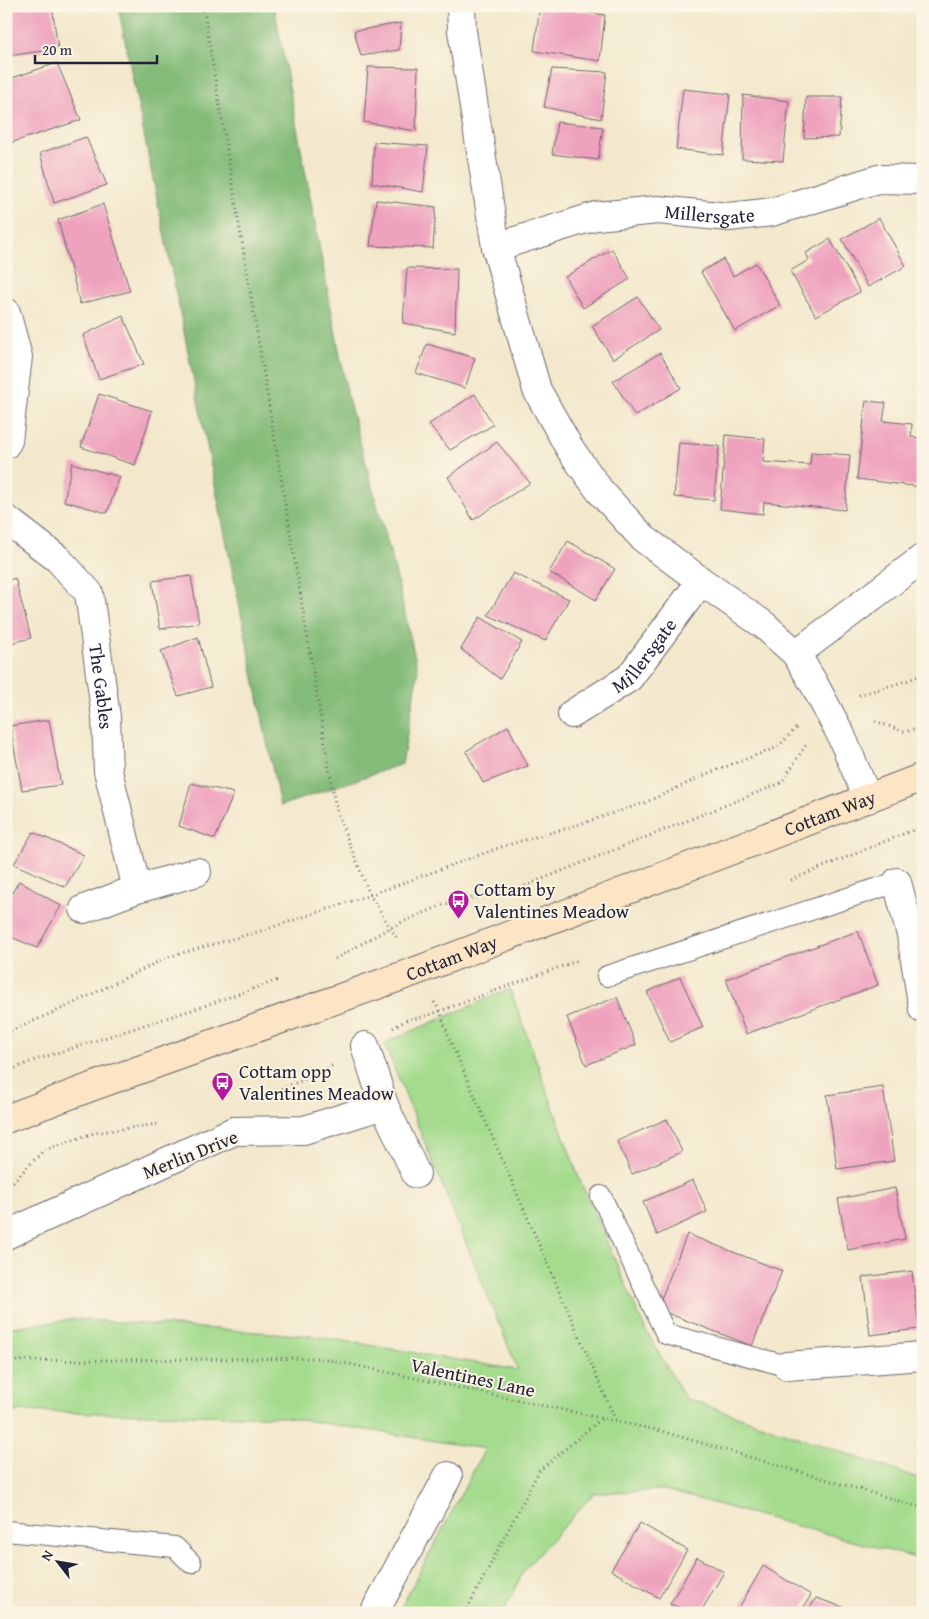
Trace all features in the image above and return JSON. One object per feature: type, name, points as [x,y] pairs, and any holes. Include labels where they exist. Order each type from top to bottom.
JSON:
[{"type":"main road","name":"Cottam Way","points":[[6,1120],[94,1086],[416,971],[923,777]]},
{"type":"street","points":[[461,6],[462,31],[496,246],[537,390],[570,449],[600,491],[644,539],[764,625],[796,654],[814,682],[840,733],[868,799]]},
{"type":"street","name":"Millersgate","points":[[496,246],[596,216],[658,210],[729,217],[772,212],[878,179],[923,180]]},
{"type":"street","points":[[6,312],[18,357],[6,444]]},
{"type":"street","name":"The Gables","points":[[6,519],[58,559],[89,593],[106,717],[108,771],[138,889]]},
{"type":"street","points":[[796,654],[923,558]]},
{"type":"street","name":"Millersgate","points":[[572,714],[628,678],[701,581]]},
{"type":"street","points":[[84,909],[138,889],[197,872]]},
{"type":"street","points":[[896,882],[911,936],[923,1009]]},
{"type":"street","points":[[364,1046],[384,1105],[416,1174]]},
{"type":"street","name":"Merlin Drive","points":[[6,1235],[234,1131],[304,1130],[384,1105]]},
{"type":"street","points":[[787,1366],[923,1356]]},
{"type":"street","points":[[374,1613],[448,1476]]},
{"type":"lane","points":[[607,976],[896,882]]},
{"type":"lane","points":[[601,1196],[666,1334],[787,1366]]},
{"type":"lane","points":[[6,1531],[175,1547],[191,1563]]},
{"type":"path","points":[[203,6],[336,810],[370,896],[391,927]]},
{"type":"path","points":[[6,1033],[66,1007],[168,957],[264,930],[370,896],[504,846],[644,803],[712,772],[778,747],[810,714],[825,706],[923,674]]},
{"type":"path","points":[[873,721],[905,732],[923,726]]},
{"type":"path","points":[[328,962],[337,959],[391,927],[445,904],[516,889],[781,783],[806,745]]},
{"type":"path","points":[[790,881],[923,826]]},
{"type":"path","points":[[260,1096],[316,1075],[408,1019],[420,1018],[582,959]]},
{"type":"path","points":[[6,1072],[34,1060],[283,978]]},
{"type":"path","points":[[440,1011],[448,1035],[616,1421]]},
{"type":"path","points":[[6,1189],[44,1150],[94,1133],[158,1124]]},
{"type":"path","points":[[6,1350],[12,1361]]},
{"type":"path","name":"Valentines Lane","points":[[6,1361],[321,1358],[661,1431],[923,1508]]},
{"type":"path","points":[[465,1613],[539,1471],[602,1418]]},
{"type":"green space","points":[[118,6],[274,6],[348,398],[394,566],[418,671],[402,764],[280,806]]},
{"type":"green space","points":[[510,989],[579,1178],[645,1329],[685,1398],[923,1480],[923,1560],[664,1490],[594,1493],[524,1570],[503,1613],[398,1613],[485,1449],[286,1417],[6,1411],[6,1328],[75,1319],[314,1336],[518,1370],[384,1043]]},
{"type":"building","points":[[6,6],[52,6],[58,49],[6,56]]},
{"type":"building","points":[[540,6],[605,15],[600,61],[534,51]]},
{"type":"building","points":[[401,23],[399,50],[361,56],[354,31]]},
{"type":"building","points":[[923,41],[923,64],[919,63]]},
{"type":"building","points":[[57,63],[81,120],[10,143],[6,126],[6,80]]},
{"type":"building","points":[[368,67],[418,68],[416,131],[364,122]]},
{"type":"building","points":[[552,69],[607,72],[601,119],[544,107]]},
{"type":"building","points":[[683,89],[730,94],[723,155],[676,149]]},
{"type":"building","points":[[743,95],[789,101],[783,161],[742,159]]},
{"type":"building","points":[[806,97],[842,97],[839,137],[804,138]]},
{"type":"building","points":[[557,122],[603,127],[598,160],[552,154]]},
{"type":"building","points":[[86,137],[107,185],[54,203],[40,153]]},
{"type":"building","points":[[374,142],[428,146],[423,192],[372,183]]},
{"type":"building","points":[[376,200],[436,207],[433,248],[370,246]]},
{"type":"building","points":[[103,204],[130,291],[80,304],[58,220]]},
{"type":"building","points":[[879,218],[906,266],[868,287],[842,239]]},
{"type":"building","points":[[830,239],[860,292],[816,316],[790,271],[809,260],[806,253]]},
{"type":"building","points":[[612,249],[630,279],[583,308],[565,277]]},
{"type":"building","points":[[723,259],[733,276],[756,263],[780,305],[735,331],[701,272]]},
{"type":"building","points":[[407,268],[457,269],[455,332],[403,323]]},
{"type":"building","points":[[638,297],[659,330],[613,359],[592,326]]},
{"type":"building","points":[[123,316],[144,364],[99,379],[83,335]]},
{"type":"building","points":[[427,344],[475,358],[465,388],[416,373]]},
{"type":"building","points":[[660,353],[681,388],[635,416],[613,381]]},
{"type":"building","points":[[99,394],[152,411],[135,465],[81,447]]},
{"type":"building","points":[[475,394],[493,425],[450,450],[429,424]]},
{"type":"building","points":[[866,401],[886,403],[883,421],[912,424],[911,437],[923,438],[921,487],[857,479]]},
{"type":"building","points":[[726,435],[765,439],[763,462],[810,465],[811,452],[850,455],[845,510],[764,502],[763,514],[720,509]]},
{"type":"building","points":[[497,442],[530,483],[473,520],[448,477]]},
{"type":"building","points":[[679,443],[719,446],[714,500],[674,497]]},
{"type":"building","points":[[72,463],[120,477],[107,513],[64,501]]},
{"type":"building","points":[[568,541],[615,569],[596,600],[549,572]]},
{"type":"building","points":[[513,573],[569,599],[545,641],[488,615]]},
{"type":"building","points":[[191,576],[199,623],[160,629],[152,581]]},
{"type":"building","points":[[15,578],[31,638],[6,644],[6,581]]},
{"type":"building","points":[[480,617],[522,642],[500,679],[461,649]]},
{"type":"building","points":[[198,637],[211,687],[178,696],[161,651]]},
{"type":"building","points":[[49,720],[61,785],[22,790],[10,726]]},
{"type":"building","points":[[508,726],[528,766],[483,783],[466,751]]},
{"type":"building","points":[[191,783],[234,793],[215,839],[179,826]]},
{"type":"building","points":[[33,832],[84,855],[65,887],[14,864]]},
{"type":"building","points":[[19,881],[61,906],[37,948],[6,935],[6,903]]},
{"type":"building","points":[[858,931],[878,985],[746,1034],[726,979]]},
{"type":"building","points":[[680,977],[703,1027],[670,1042],[647,992]]},
{"type":"building","points":[[617,997],[636,1045],[586,1065],[567,1017]]},
{"type":"building","points":[[883,1087],[894,1161],[837,1169],[827,1095]]},
{"type":"building","points":[[667,1119],[682,1152],[632,1174],[617,1141]]},
{"type":"building","points":[[693,1180],[707,1212],[657,1235],[643,1202]]},
{"type":"building","points":[[895,1188],[905,1239],[848,1250],[838,1199]]},
{"type":"building","points":[[687,1234],[782,1271],[752,1346],[657,1309]]},
{"type":"building","points":[[912,1271],[919,1329],[870,1335],[863,1277]]},
{"type":"building","points":[[640,1523],[687,1550],[659,1598],[611,1570]]},
{"type":"building","points":[[697,1557],[724,1572],[700,1613],[694,1613],[670,1604]]},
{"type":"building","points":[[763,1566],[811,1595],[800,1613],[736,1613]]},
{"type":"building","points":[[816,1598],[846,1608],[843,1613],[807,1613]]},
{"type":"place","name":"Cottam by Valentines Meadow","points":[[458,919]]},
{"type":"place","name":"Cottam opp Valentines Meadow","points":[[223,1101]]}]
